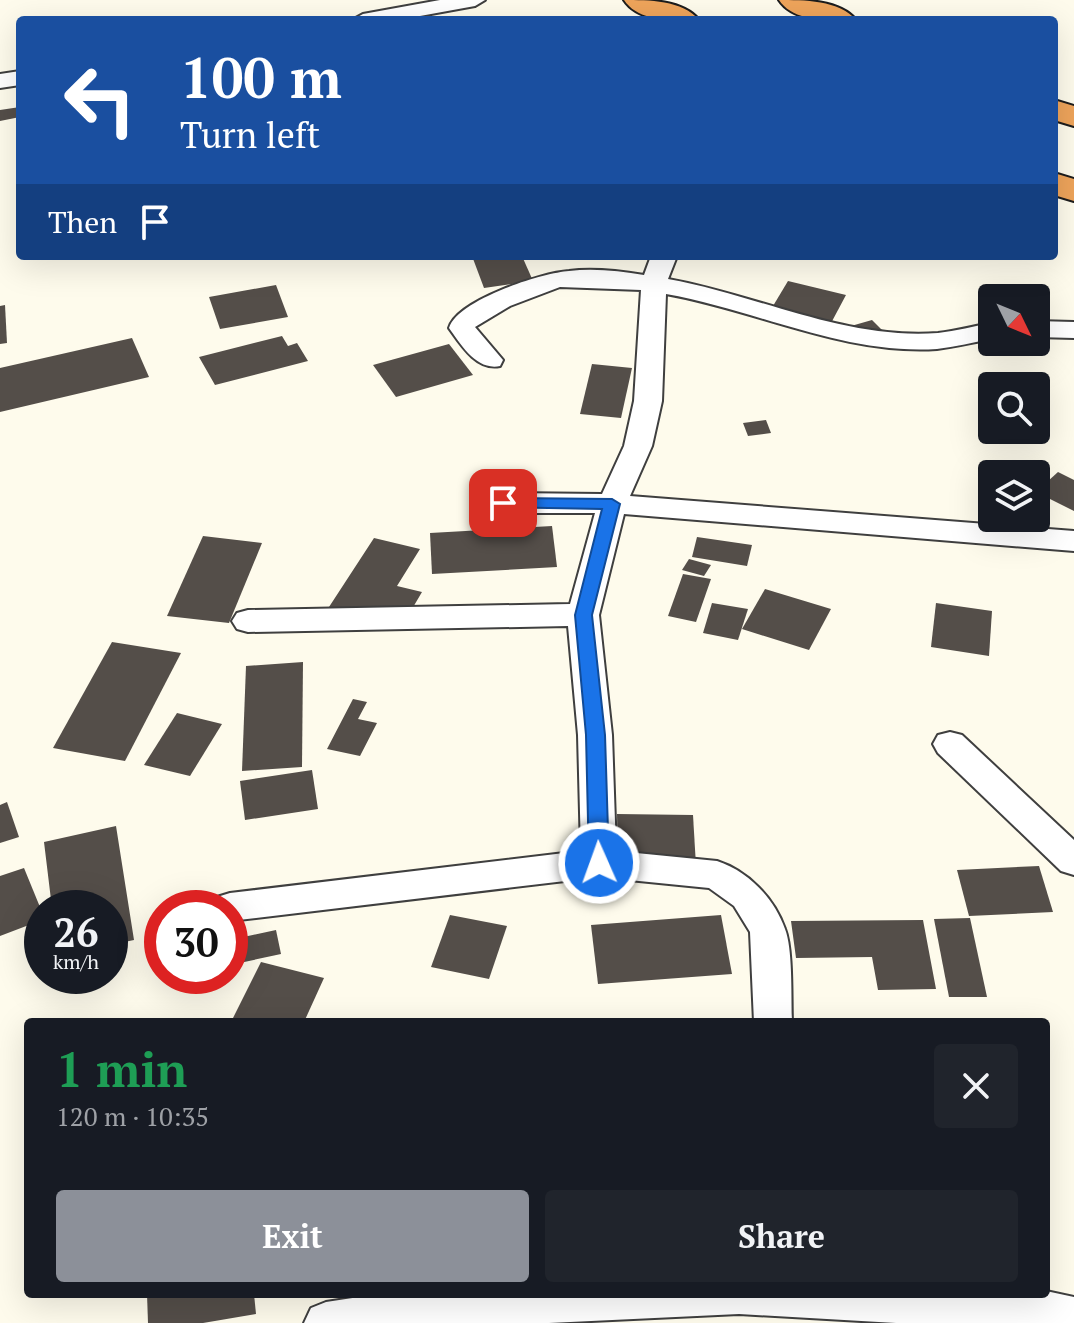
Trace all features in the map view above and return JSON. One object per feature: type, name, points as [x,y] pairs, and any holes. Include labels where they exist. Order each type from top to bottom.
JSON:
[{"type":"highway","points":[[638,0],[675,16]]},
{"type":"highway","points":[[793,0],[831,16]]},
{"type":"street","points":[[385,16],[475,0]]},
{"type":"street","points":[[599,863],[595,735],[583,615],[612,504],[638,446],[648,401],[654,283],[663,260]]},
{"type":"street","points":[[490,360],[462,328],[464,321],[548,283],[571,278],[654,283],[726,301],[811,328],[872,339],[962,340],[978,335]]},
{"type":"street","points":[[1050,329],[1074,330]]},
{"type":"street","points":[[503,503],[612,504],[1074,541]]},
{"type":"street","points":[[248,621],[583,615]]},
{"type":"street","points":[[950,744],[1074,861]]},
{"type":"street","points":[[248,905],[599,863],[717,875],[747,896],[768,931],[773,1018]]},
{"type":"street","points":[[326,1323],[413,1309],[652,1298]]},
{"type":"street","points":[[811,1298],[1043,1311],[1074,1317]]},
{"type":"building","points":[[16,108],[16,118],[0,121],[0,110]]},
{"type":"building","points":[[474,260],[524,260],[533,281],[484,288]]},
{"type":"building","points":[[788,281],[846,295],[830,325],[770,311]]},
{"type":"building","points":[[276,285],[288,317],[220,329],[209,297]]},
{"type":"building","points":[[5,305],[7,343],[0,344],[0,306]]},
{"type":"building","points":[[872,320],[887,335],[866,341],[851,326]]},
{"type":"building","points":[[282,336],[288,346],[297,343],[308,361],[215,385],[199,357]]},
{"type":"building","points":[[132,338],[149,377],[0,412],[0,368]]},
{"type":"building","points":[[449,344],[473,375],[396,397],[373,365]]},
{"type":"building","points":[[592,364],[632,368],[621,418],[580,414]]},
{"type":"building","points":[[766,420],[771,433],[748,436],[743,423]]},
{"type":"building","points":[[1058,472],[1074,480],[1074,511],[1050,499],[1050,479]]},
{"type":"building","points":[[552,526],[557,567],[432,574],[430,533]]},
{"type":"building","points":[[203,536],[262,543],[229,623],[167,616]]},
{"type":"building","points":[[697,537],[752,545],[747,566],[692,557]]},
{"type":"building","points":[[374,538],[420,549],[397,586],[422,592],[402,626],[329,607]]},
{"type":"building","points":[[689,559],[711,565],[704,576],[682,570]]},
{"type":"building","points":[[683,574],[711,579],[696,622],[668,616]]},
{"type":"building","points":[[765,589],[831,609],[809,650],[742,629]]},
{"type":"building","points":[[712,603],[748,609],[738,640],[703,633]]},
{"type":"building","points":[[936,603],[992,611],[989,656],[931,647]]},
{"type":"building","points":[[112,642],[181,653],[125,761],[53,748]]},
{"type":"building","points":[[303,662],[302,767],[242,771],[246,666]]},
{"type":"building","points":[[353,699],[367,702],[358,719],[377,723],[360,756],[327,749]]},
{"type":"building","points":[[177,713],[222,724],[190,776],[144,765]]},
{"type":"building","points":[[312,770],[318,809],[245,820],[240,781]]},
{"type":"building","points":[[7,802],[19,837],[0,843],[0,805]]},
{"type":"building","points":[[617,814],[693,815],[696,866],[618,865]]},
{"type":"building","points":[[116,826],[126,890],[50,890],[44,842]]},
{"type":"building","points":[[1039,866],[1053,912],[969,916],[957,870]]},
{"type":"building","points":[[24,868],[33,890],[24,890],[24,927],[0,936],[0,876]]},
{"type":"building","points":[[128,902],[134,940],[128,941]]},
{"type":"building","points":[[450,915],[507,926],[489,979],[431,967]]},
{"type":"building","points":[[721,915],[732,974],[598,984],[591,925]]},
{"type":"building","points":[[970,918],[987,997],[949,997],[934,919]]},
{"type":"building","points":[[923,920],[936,989],[878,990],[872,957],[796,958],[791,921]]},
{"type":"building","points":[[276,930],[281,954],[248,961],[248,936]]},
{"type":"building","points":[[261,962],[324,978],[306,1018],[233,1018],[245,994],[248,994]]},
{"type":"building","points":[[147,1298],[254,1298],[256,1314],[203,1323],[148,1323]]},
{"type":"route","points":[[503,503],[612,504],[583,615],[595,735],[599,863]]}]
